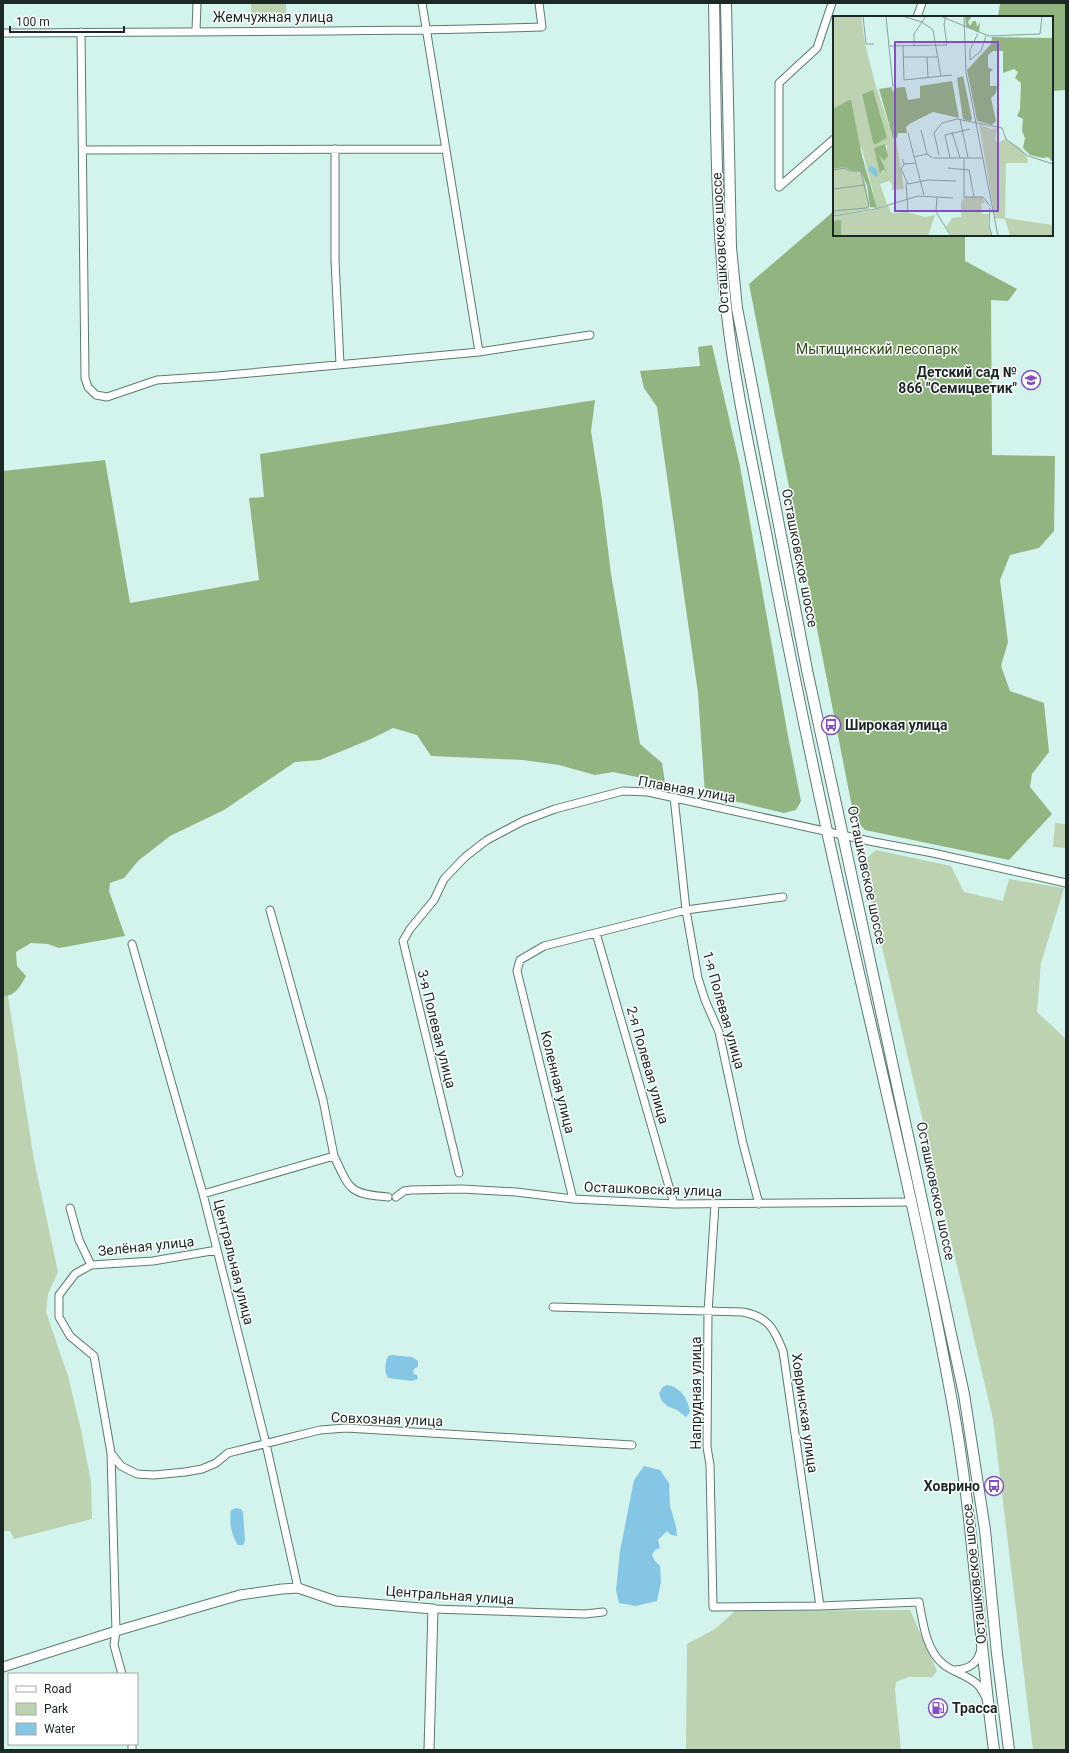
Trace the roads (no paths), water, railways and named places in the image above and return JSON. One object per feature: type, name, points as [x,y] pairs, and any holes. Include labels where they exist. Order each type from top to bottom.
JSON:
[{"type":"main road","name":"Осташковское шоссе","points":[[714,3],[720,247],[726,309],[743,413],[794,676],[827,832],[912,1202],[951,1395],[962,1459],[993,1750]]},
{"type":"main road","name":"Осташковское шоссе","points":[[726,3],[732,248],[737,308],[808,670],[964,1394],[985,1530],[997,1654],[1009,1750]]},
{"type":"street","points":[[196,31],[197,3]]},
{"type":"street","points":[[422,3],[478,352]]},
{"type":"street","name":"Жемчужная улица","points":[[3,32],[426,31],[542,27],[539,3]]},
{"type":"street","points":[[832,3],[818,48],[779,83],[779,187],[833,140]]},
{"type":"street","points":[[917,16],[922,3]]},
{"type":"street","points":[[81,32],[85,378],[88,387],[96,395],[107,397],[157,380],[217,376],[478,352],[590,335]]},
{"type":"street","points":[[335,149],[335,260],[340,364]]},
{"type":"street","points":[[83,150],[445,149]]},
{"type":"street","name":"Плавная улица","points":[[434,900],[444,879],[465,857],[487,840],[523,821],[555,809],[623,792],[648,792],[674,797],[827,832],[941,854],[1066,883]]},
{"type":"street","name":"1-я Полевая улица","points":[[674,797],[686,910],[698,978],[705,1000],[719,1032],[743,1144],[759,1204]]},
{"type":"street","points":[[596,933],[686,910],[783,897]]},
{"type":"street","name":"3-я Полевая улица","points":[[434,900],[410,929],[403,941],[458,1173]]},
{"type":"street","points":[[270,910],[323,1100],[334,1156],[347,1184],[354,1191],[364,1195],[388,1197]]},
{"type":"street","name":"Коленная улица","points":[[573,1199],[517,971],[520,960],[544,946],[596,933]]},
{"type":"street","name":"2-я Полевая улица","points":[[596,933],[674,1204]]},
{"type":"street","name":"Центральная улица","points":[[132,944],[203,1194],[266,1444],[298,1588]]},
{"type":"street","points":[[203,1194],[334,1156]]},
{"type":"street","name":"Осташковская улица","points":[[396,1197],[411,1190],[462,1189],[516,1192],[573,1199],[674,1204],[912,1202]]},
{"type":"street","name":"Напрудная улица","points":[[715,1204],[708,1312],[707,1446],[710,1465],[713,1607],[820,1606]]},
{"type":"street","name":"Зелёная улица","points":[[70,1208],[79,1240],[91,1265],[153,1261],[216,1250]]},
{"type":"street","points":[[91,1265],[75,1274],[59,1295],[59,1317],[70,1336],[94,1356],[111,1453],[116,1631],[114,1645],[122,1673]]},
{"type":"street","name":"Ховринская улица","points":[[554,1307],[743,1312],[757,1315],[767,1322],[778,1338],[783,1351],[820,1606]]},
{"type":"street","name":"Совхозная улица","points":[[111,1453],[121,1466],[137,1474],[154,1475],[202,1469],[216,1463],[228,1453],[320,1430],[346,1428],[632,1445]]},
{"type":"street","name":"Центральная улица","points":[[3,1667],[116,1631],[240,1595],[298,1588],[336,1600],[432,1609],[585,1614],[603,1612]]},
{"type":"street","points":[[820,1606],[919,1602],[930,1646],[943,1664],[967,1677],[978,1685],[988,1700]]},
{"type":"street","points":[[429,1750],[432,1609]]},
{"type":"street","points":[[952,1670],[963,1670],[971,1667],[977,1660],[982,1642]]},
{"type":"water","points":[[388,1356],[412,1357],[418,1361],[418,1367],[413,1371],[414,1374],[417,1375],[418,1379],[412,1381],[388,1378],[385,1370],[386,1364]]},
{"type":"water","points":[[667,1385],[676,1388],[686,1398],[690,1412],[686,1417],[677,1410],[667,1406],[661,1400],[659,1393],[663,1387]]},
{"type":"water","points":[[644,1466],[660,1470],[669,1483],[670,1506],[676,1526],[677,1536],[671,1535],[667,1531],[658,1540],[660,1548],[655,1550],[652,1555],[660,1566],[661,1582],[657,1601],[636,1606],[619,1603],[616,1590],[620,1551],[634,1480]]},
{"type":"water","points":[[235,1508],[241,1509],[243,1512],[245,1541],[243,1545],[238,1545],[231,1528],[231,1510]]},
{"type":"place","name":"Детский сад № 866 \"Семицветик\"","points":[[1031,380]]},
{"type":"place","name":"Широкая улица","points":[[831,725]]},
{"type":"place","name":"Ховрино","points":[[994,1486]]},
{"type":"place","name":"Трасса","points":[[938,1708]]},
{"type":"park label","name":"Мытищинский лесопарк","points":[[877,349]]}]
